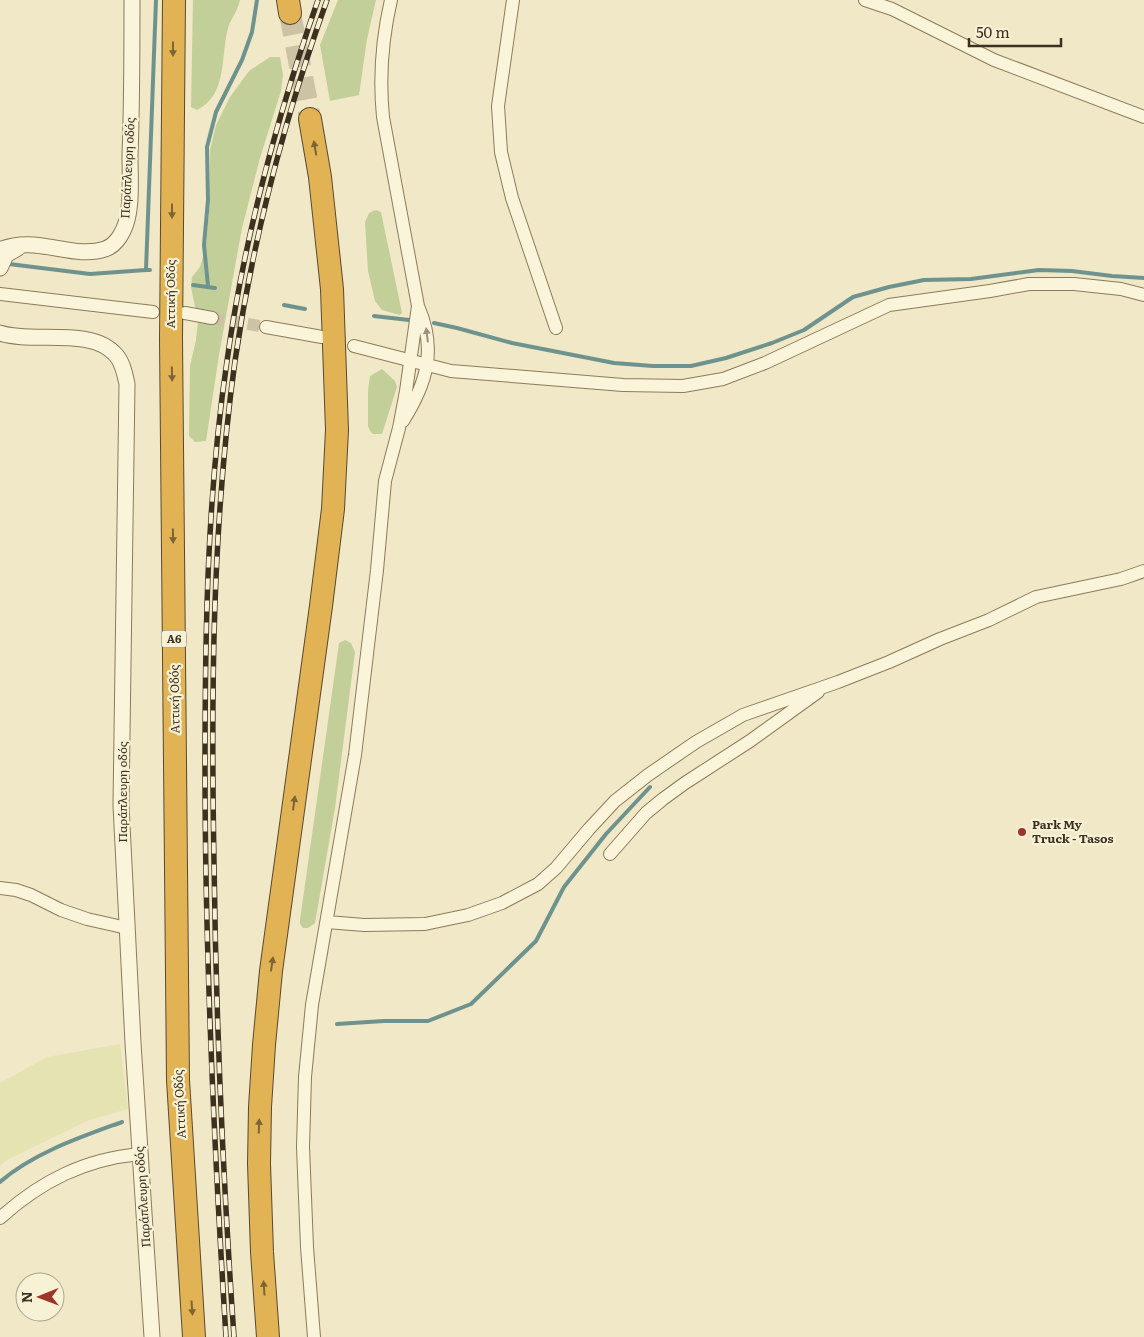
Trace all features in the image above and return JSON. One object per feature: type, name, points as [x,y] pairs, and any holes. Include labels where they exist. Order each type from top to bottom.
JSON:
[{"type":"highway","name":"Αττική Οδός","points":[[174,0],[171,339],[178,1080],[194,1337]]},
{"type":"highway","points":[[268,1337],[262,1252],[259,1164],[264,1045],[271,971],[333,509],[337,430],[332,288],[320,177],[310,118]]},
{"type":"street","name":"Παράπλευρη οδός","points":[[0,250],[26,244],[94,251],[114,244],[122,233],[128,219],[129,198],[132,0]]},
{"type":"street","points":[[391,0],[382,50],[381,93],[388,151],[418,306],[425,323],[428,341],[427,365],[421,388],[399,428]]},
{"type":"street","points":[[513,0],[498,106],[501,152],[512,198],[556,328]]},
{"type":"street","points":[[865,0],[892,9],[994,60],[1144,117]]},
{"type":"street","points":[[0,268],[6,255],[26,244]]},
{"type":"street","points":[[354,346],[451,371],[622,385],[683,386],[723,379],[765,363],[889,305],[1029,284],[1074,284],[1121,289],[1144,295]]},
{"type":"street","points":[[0,294],[153,312]]},
{"type":"street","points":[[314,1337],[303,1147],[305,1077],[312,1005],[355,755],[377,570],[385,481],[399,428],[411,361],[418,306]]},
{"type":"street","points":[[185,313],[212,318]]},
{"type":"street","name":"Παράπλευρη οδός","points":[[0,327],[7,335],[95,342],[116,355],[125,372],[128,396],[121,805],[152,1337]]},
{"type":"street","points":[[266,327],[322,338]]},
{"type":"street","points":[[327,922],[364,925],[425,924],[468,915],[502,904],[538,884],[556,868],[615,802],[648,775],[696,742],[743,715],[889,662],[940,638],[989,620],[1036,598],[1144,571]]},
{"type":"street","points":[[610,854],[646,813],[663,799],[750,741],[830,684]]},
{"type":"street","points":[[0,888],[16,890],[31,895],[61,910],[87,919],[127,928]]},
{"type":"street","points":[[0,1218],[17,1203],[54,1179],[90,1163],[118,1156],[140,1154]]},
{"type":"shaded area","points":[[120,1044],[128,1109],[89,1120],[5,1161],[0,1166],[0,1083],[47,1057]]},
{"type":"green space","points":[[193,0],[240,0],[226,36],[219,83],[207,103],[197,110],[191,107]]},
{"type":"green space","points":[[338,0],[376,0],[367,39],[359,95],[330,101],[320,45]]},
{"type":"green space","points":[[270,57],[280,57],[283,75],[281,91],[260,158],[242,228],[219,355],[206,441],[195,442],[189,436],[190,366],[198,321],[191,287],[192,277],[200,267],[206,246],[210,199],[210,150],[216,125],[230,97],[249,71]]},
{"type":"green space","points":[[376,210],[381,212],[402,313],[400,315],[382,310],[375,301],[368,271],[365,222],[369,213]]},
{"type":"green space","points":[[382,369],[395,381],[397,387],[382,434],[373,434],[368,426],[368,390],[370,376]]},
{"type":"green space","points":[[345,640],[351,643],[355,652],[335,808],[315,923],[308,928],[303,928],[300,920],[339,643]]},
{"type":"waterway","points":[[150,270],[146,270],[156,0]]},
{"type":"waterway","points":[[208,286],[204,245],[208,200],[207,147],[216,112],[242,60],[252,32],[257,0]]},
{"type":"waterway","points":[[9,264],[90,274],[146,270]]},
{"type":"waterway","points":[[434,323],[512,343],[614,363],[691,366],[726,358],[804,330],[853,297],[924,280],[971,279],[1039,270],[1072,271],[1144,278]]},
{"type":"waterway","points":[[193,285],[215,288]]},
{"type":"waterway","points":[[284,305],[305,309]]},
{"type":"waterway","points":[[374,316],[409,320]]},
{"type":"waterway","points":[[337,1024],[428,1021],[471,1004],[536,941],[564,887],[606,834],[650,787]]},
{"type":"waterway","points":[[0,1182],[27,1162],[42,1154],[122,1122]]},
{"type":"tunnel","points":[[290,13],[310,119]]},
{"type":"tunnel","points":[[212,318],[266,327]]},
{"type":"railway","points":[[226,1337],[214,1124],[205,839],[206,666],[211,513],[220,412],[227,361],[252,224],[289,88],[318,0]]},
{"type":"railway","points":[[234,1337],[216,981],[213,674],[217,548],[227,423],[242,315],[251,269],[284,133],[327,0]]},
{"type":"place","name":"Park My Truck - Tasos","points":[[1022,832]]}]
